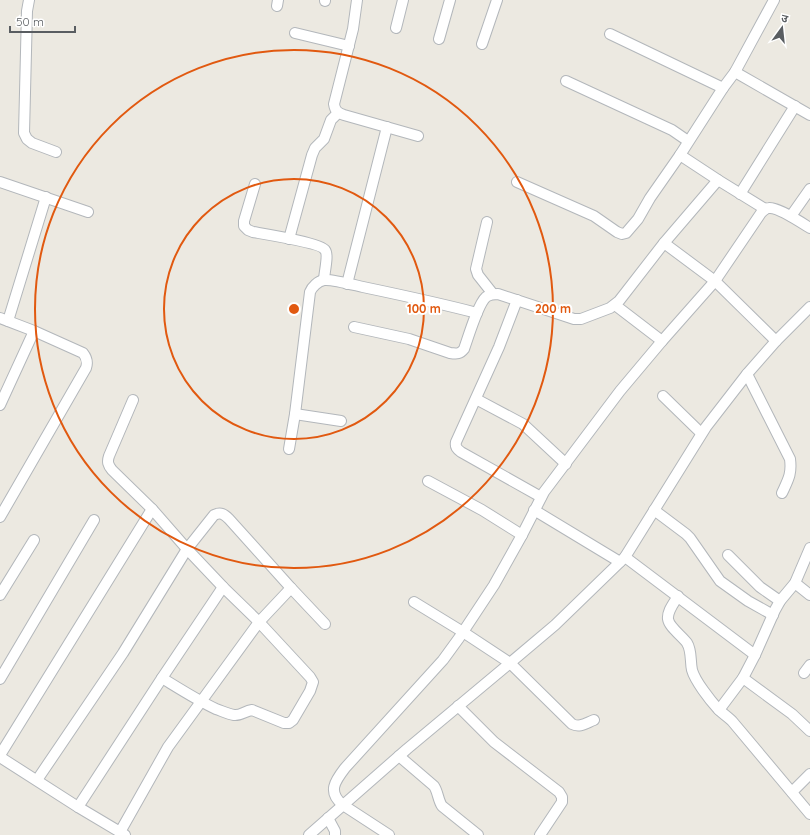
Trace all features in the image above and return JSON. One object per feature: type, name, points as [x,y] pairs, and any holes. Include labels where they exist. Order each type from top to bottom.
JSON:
[{"type":"street","points":[[29,0],[27,11],[24,133],[27,139],[32,143],[56,152]]},
{"type":"street","points":[[357,0],[353,29],[334,104],[335,109],[338,113],[418,136]]},
{"type":"street","points":[[396,28],[403,0]]},
{"type":"street","points":[[439,39],[450,0]]},
{"type":"street","points":[[482,44],[497,0]]},
{"type":"street","points":[[517,182],[594,216],[617,232],[622,234],[626,233],[638,219],[650,198],[734,72],[774,0]]},
{"type":"street","points":[[295,33],[349,46]]},
{"type":"street","points":[[610,34],[723,88]]},
{"type":"street","points":[[734,72],[810,115]]},
{"type":"street","points":[[566,81],[672,130],[688,141]]},
{"type":"street","points":[[740,194],[795,106]]},
{"type":"street","points":[[289,239],[312,155],[315,148],[324,138],[331,120],[338,113]]},
{"type":"street","points":[[347,284],[386,127]]},
{"type":"street","points":[[680,155],[765,209],[774,208],[791,216],[810,228]]},
{"type":"street","points":[[354,327],[409,339],[456,354],[461,353],[464,349],[477,313],[485,297],[493,294],[498,294],[581,320],[610,308],[619,301],[664,243],[718,180]]},
{"type":"street","points":[[0,182],[88,212]]},
{"type":"street","points":[[255,184],[244,221],[244,226],[253,232],[323,247],[327,256],[324,280]]},
{"type":"street","points":[[791,216],[810,189]]},
{"type":"street","points":[[0,517],[82,375],[87,363],[86,357],[83,353],[4,319],[46,197]]},
{"type":"street","points":[[389,835],[342,805],[337,800],[334,794],[334,786],[336,781],[345,768],[439,665],[494,585],[544,492],[620,392],[662,341],[715,281],[765,209]]},
{"type":"street","points":[[488,222],[476,269],[478,275],[493,294]]},
{"type":"street","points":[[664,243],[715,281],[776,341]]},
{"type":"street","points":[[289,449],[295,414],[310,292],[319,282],[324,280],[347,284],[421,299],[477,313]]},
{"type":"street","points":[[517,300],[499,348],[455,446],[458,450],[541,498]]},
{"type":"street","points":[[615,305],[662,341]]},
{"type":"street","points":[[309,835],[399,756],[555,625],[623,560],[701,433],[776,341],[810,307]]},
{"type":"street","points":[[0,405],[34,331]]},
{"type":"street","points":[[748,374],[790,459],[791,469],[782,494]]},
{"type":"street","points":[[663,396],[701,433]]},
{"type":"street","points":[[476,399],[523,424],[566,464]]},
{"type":"street","points":[[133,400],[109,456],[108,466],[152,509],[187,549],[310,677],[312,682],[310,691],[293,720],[289,723],[284,723],[252,710],[239,715],[234,715],[201,702],[162,678]]},
{"type":"street","points":[[295,414],[341,421]]},
{"type":"street","points":[[428,481],[482,510],[522,535]]},
{"type":"street","points":[[152,509],[0,756],[78,807],[122,833],[168,746],[258,622],[292,588]]},
{"type":"street","points":[[534,510],[623,560],[678,596],[755,654]]},
{"type":"street","points":[[654,510],[690,538],[720,581],[748,601],[773,615]]},
{"type":"street","points":[[37,780],[123,653],[187,549],[214,515],[218,513],[229,519],[325,624]]},
{"type":"street","points":[[0,679],[94,520]]},
{"type":"street","points":[[0,595],[34,540]]},
{"type":"street","points":[[719,710],[742,678],[780,601],[795,583],[810,548]]},
{"type":"street","points":[[728,555],[760,587],[780,601]]},
{"type":"street","points":[[795,583],[810,595]]},
{"type":"street","points":[[78,807],[223,587]]},
{"type":"street","points":[[678,596],[670,610],[668,616],[669,623],[688,644],[692,668],[697,682],[719,710],[732,721],[810,814]]},
{"type":"street","points":[[414,602],[510,663],[572,724],[582,726],[594,720]]},
{"type":"street","points":[[742,678],[792,714],[810,732]]},
{"type":"street","points":[[458,706],[494,742],[560,792],[562,802],[540,835]]},
{"type":"street","points":[[399,756],[434,786],[439,802],[442,806],[478,835]]},
{"type":"street","points":[[792,792],[810,774]]},
{"type":"street","points":[[328,818],[335,830],[335,835]]}]
